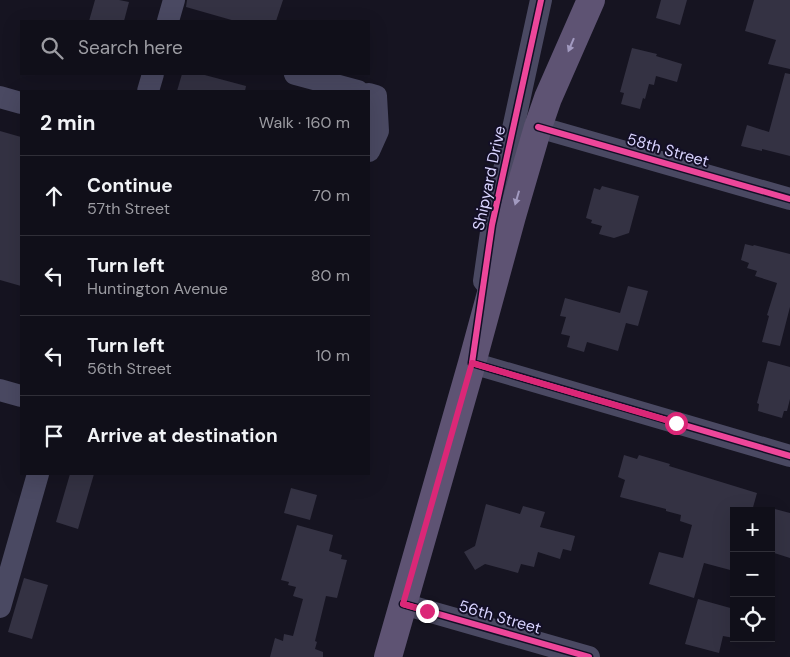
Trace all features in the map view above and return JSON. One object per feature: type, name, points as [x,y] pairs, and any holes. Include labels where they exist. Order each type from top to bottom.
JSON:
[{"type":"main road","points":[[388,657],[538,127],[548,98],[590,0]]},
{"type":"street","points":[[168,20],[174,0]]},
{"type":"street","name":"Shipyard Drive","points":[[472,363],[492,225],[541,0]]},
{"type":"street","points":[[148,90],[153,75]]},
{"type":"street","points":[[299,75],[354,90]]},
{"type":"street","points":[[370,94],[376,96],[378,131],[370,149]]},
{"type":"street","points":[[0,97],[20,103]]},
{"type":"street","name":"58th Street","points":[[538,127],[790,198]]},
{"type":"street","points":[[472,363],[790,456]]},
{"type":"street","points":[[0,390],[20,396]]},
{"type":"street","points":[[0,607],[38,475]]},
{"type":"street","name":"56th Street","points":[[403,604],[589,657]]},
{"type":"building","points":[[95,0],[129,2],[124,20],[89,20]]},
{"type":"building","points":[[187,0],[283,0],[276,20],[232,20],[186,7]]},
{"type":"building","points":[[661,0],[687,0],[680,25],[656,18]]},
{"type":"building","points":[[754,0],[790,0],[790,69],[768,64],[776,40],[745,31]]},
{"type":"building","points":[[632,48],[657,54],[656,56],[682,64],[677,82],[656,76],[654,85],[649,84],[640,109],[621,104],[624,93],[620,92]]},
{"type":"building","points":[[785,73],[790,74],[790,156],[741,146],[747,125],[769,132]]},
{"type":"building","points":[[182,75],[205,75],[246,86],[245,90],[177,90]]},
{"type":"building","points":[[0,131],[20,137],[20,286],[0,280]]},
{"type":"building","points":[[602,186],[639,196],[629,233],[614,238],[599,234],[602,226],[591,223],[592,220],[586,218],[594,188],[600,190]]},
{"type":"building","points":[[745,244],[790,254],[790,307],[780,346],[762,342],[769,316],[767,315],[777,283],[755,276],[757,271],[747,268],[749,263],[741,260]]},
{"type":"building","points":[[628,286],[648,291],[638,326],[626,323],[618,351],[587,342],[584,352],[567,347],[570,336],[561,334],[566,317],[560,316],[565,298],[620,313]]},
{"type":"building","points":[[768,361],[790,367],[790,399],[787,411],[784,411],[782,418],[758,411],[759,404],[757,403]]},
{"type":"building","points":[[624,455],[637,459],[639,455],[757,493],[753,507],[730,507],[730,570],[704,563],[694,598],[649,584],[659,552],[683,558],[692,525],[680,521],[681,515],[666,511],[666,509],[620,497],[625,480],[618,477]]},
{"type":"building","points":[[70,475],[94,475],[78,529],[56,522]]},
{"type":"building","points":[[291,488],[317,495],[310,520],[284,513]]},
{"type":"building","points":[[486,504],[520,514],[523,506],[545,512],[540,527],[575,536],[571,551],[563,549],[560,559],[538,552],[534,567],[521,564],[518,573],[485,564],[475,570],[464,552],[475,546]]},
{"type":"building","points":[[775,509],[790,513],[790,558],[775,553]]},
{"type":"building","points":[[297,525],[333,535],[329,551],[342,555],[341,559],[347,560],[337,598],[326,596],[315,641],[317,642],[315,649],[323,652],[323,657],[270,657],[275,638],[283,641],[284,634],[293,636],[303,599],[293,596],[296,587],[288,585],[289,582],[281,580]]},
{"type":"building","points":[[24,578],[48,585],[32,639],[8,632]]},
{"type":"building","points":[[698,599],[730,608],[730,637],[723,636],[719,653],[685,644]]},
{"type":"cycle path","points":[[541,0],[492,225],[472,363],[790,456]]},
{"type":"cycle path","points":[[538,127],[790,199]]},
{"type":"cycle path","points":[[403,604],[589,657]]},
{"type":"route","points":[[427,611],[403,604],[472,363],[676,423]]}]
